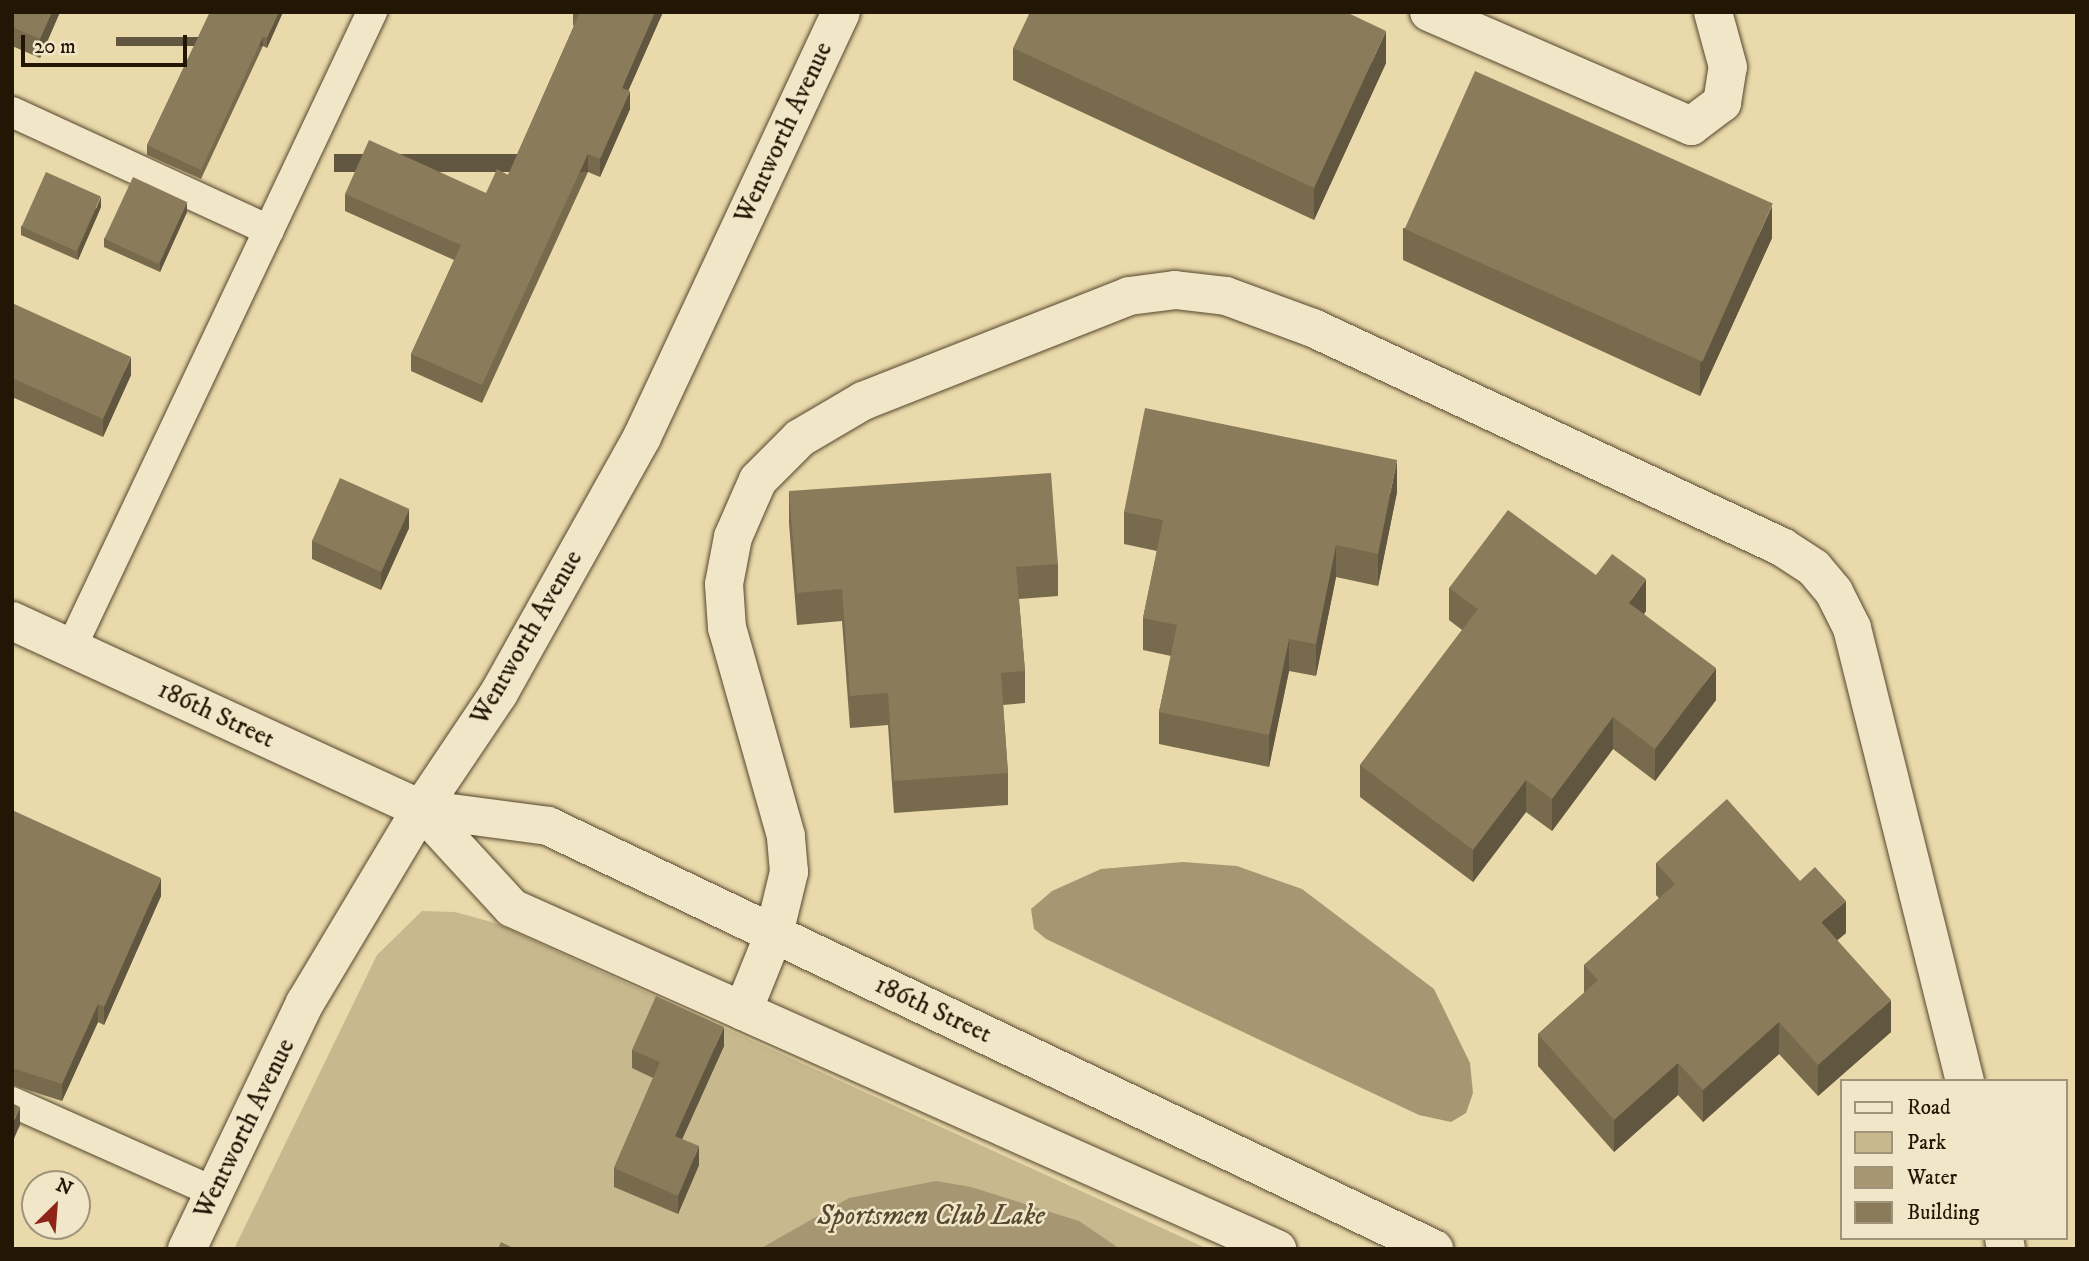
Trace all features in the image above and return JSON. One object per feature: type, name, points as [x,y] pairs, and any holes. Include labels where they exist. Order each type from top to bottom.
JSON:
[{"type":"street","name":"Wentworth Avenue","points":[[187,1249],[305,1003],[421,809],[499,693],[642,437],[841,12]]},
{"type":"street","points":[[1429,12],[1691,126],[1722,103],[1728,67],[1713,12]]},
{"type":"street","points":[[743,1011],[774,934],[789,873],[786,836],[727,628],[724,584],[733,537],[758,480],[800,438],[863,401],[1129,296],[1175,290],[1226,296],[1313,328],[1782,547],[1814,568],[1834,592],[1852,628],[1965,1079]]},
{"type":"street","name":"186th Street","points":[[12,621],[421,809],[548,826],[1434,1249]]},
{"type":"street","name":"186th Street","points":[[421,809],[512,908],[1277,1249]]},
{"type":"lane","points":[[71,648],[372,12]]},
{"type":"lane","points":[[12,112],[269,230]]},
{"type":"lane","points":[[12,1102],[214,1192]]},
{"type":"green space","points":[[422,911],[455,912],[495,923],[1208,1249],[234,1249],[377,955]]},
{"type":"water","points":[[1183,862],[1237,866],[1302,889],[1434,989],[1470,1063],[1473,1093],[1466,1113],[1451,1122],[1419,1115],[1046,939],[1034,929],[1031,909],[1052,891],[1101,869]]},
{"type":"water","name":"Sportsmen Club Lake","points":[[936,1181],[971,1187],[1079,1221],[1120,1249],[760,1249],[849,1198]]},
{"type":"building","points":[[12,12],[52,12],[40,39],[12,27]]},
{"type":"building","points":[[210,12],[279,12],[267,38],[263,37],[201,170],[147,145]]},
{"type":"building","points":[[580,12],[655,12],[622,88],[630,91],[600,159],[588,154],[482,385],[411,354],[461,245],[345,194],[369,140],[486,193],[497,169],[508,175]]},
{"type":"building","points":[[1030,12],[1346,12],[1386,31],[1314,188],[1013,48]]},
{"type":"building","points":[[1475,71],[1773,204],[1702,362],[1405,229]]},
{"type":"building","points":[[46,172],[101,196],[76,251],[22,227]]},
{"type":"building","points":[[133,177],[187,202],[159,264],[104,239]]},
{"type":"building","points":[[12,303],[131,357],[103,419],[12,378]]},
{"type":"building","points":[[1145,408],[1397,460],[1378,554],[1336,545],[1316,644],[1289,639],[1269,735],[1159,712],[1177,625],[1143,618],[1163,520],[1124,512]]},
{"type":"building","points":[[1051,473],[1058,564],[1016,567],[1025,671],[1001,673],[1008,773],[894,781],[888,693],[850,696],[842,589],[797,593],[789,491]]},
{"type":"building","points":[[340,478],[409,509],[381,572],[312,541]]},
{"type":"building","points":[[1508,510],[1596,575],[1612,554],[1646,579],[1629,603],[1716,668],[1655,749],[1613,717],[1552,799],[1526,780],[1473,850],[1360,765],[1478,609],[1449,588]]},
{"type":"building","points":[[1727,799],[1800,881],[1815,867],[1846,901],[1821,922],[1891,1000],[1818,1065],[1779,1022],[1703,1090],[1678,1063],[1614,1120],[1538,1034],[1598,980],[1584,965],[1675,884],[1656,863]]},
{"type":"building","points":[[12,810],[161,878],[104,1007],[98,1004],[62,1084],[12,1068]]},
{"type":"building","points":[[656,996],[724,1027],[675,1136],[699,1146],[678,1196],[614,1168],[660,1062],[632,1050]]},
{"type":"building","points":[[12,1103],[20,1107],[12,1125]]},
{"type":"building","points":[[501,1242],[515,1249],[498,1249]]}]
